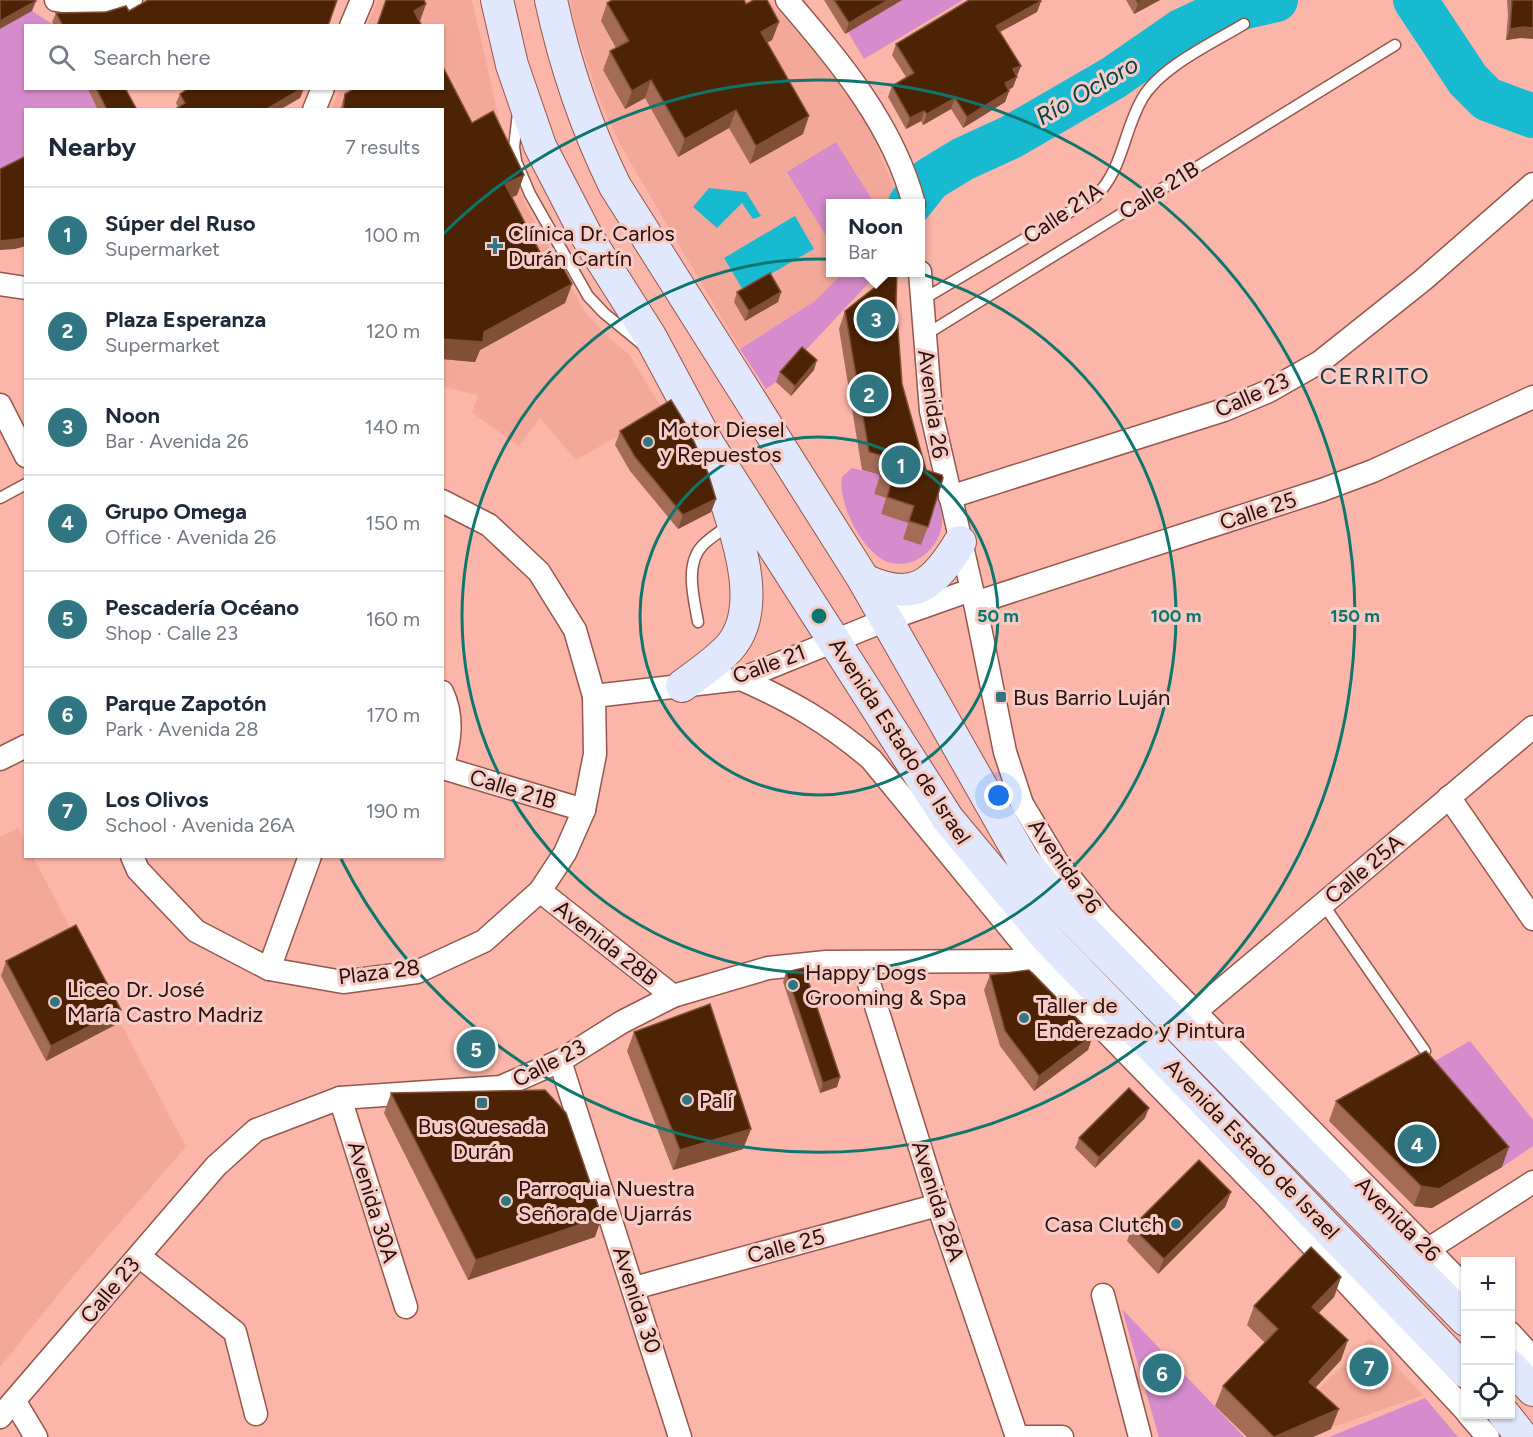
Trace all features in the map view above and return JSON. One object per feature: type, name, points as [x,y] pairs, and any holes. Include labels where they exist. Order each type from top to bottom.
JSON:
[{"type":"main road","name":"Avenida Estado de Israel","points":[[497,0],[512,65],[540,146],[586,235],[657,349],[708,444],[948,819],[988,870],[1048,939],[1461,1367]]},
{"type":"main road","name":"Avenida Estado de Israel","points":[[551,0],[560,42],[592,139],[615,186],[864,580],[1023,860],[1066,912],[1461,1315]]},
{"type":"main road","points":[[611,274],[623,281],[637,280],[648,273],[655,261],[654,247]]},
{"type":"main road","points":[[657,349],[651,324],[656,313],[667,307],[679,305],[691,310],[699,319]]},
{"type":"main road","points":[[682,686],[714,663],[731,647],[744,624],[748,590],[733,522],[708,444]]},
{"type":"main road","points":[[864,580],[892,591],[918,588],[933,580],[945,567],[960,542]]},
{"type":"main road","points":[[1515,1371],[1533,1390]]},
{"type":"main road","points":[[1508,1419],[1522,1437]]},
{"type":"street","points":[[58,1],[99,7],[130,0]]},
{"type":"street","points":[[352,24],[362,0]]},
{"type":"street","points":[[787,0],[843,68],[869,105],[907,175],[913,199]]},
{"type":"street","points":[[315,108],[322,90]]},
{"type":"street","name":"Calle 23","points":[[950,497],[1224,410],[1269,391],[1320,362],[1423,280],[1533,184]]},
{"type":"street","name":"Avenida 26","points":[[920,277],[931,411],[973,596],[1005,752],[1022,804],[1057,862],[1102,917],[1461,1283]]},
{"type":"street","name":"Calle 25","points":[[973,596],[1333,486],[1405,457],[1533,397]]},
{"type":"street","points":[[0,405],[24,452]]},
{"type":"street","name":"Plaza 28","points":[[133,858],[138,870],[196,931],[269,969],[343,982],[417,972],[484,941],[540,891],[565,853],[584,810],[596,754],[594,696],[575,630],[539,572],[489,525],[444,502]]},
{"type":"street","name":"Calle 21","points":[[594,696],[741,679],[885,620],[973,596]]},
{"type":"street","points":[[741,679],[795,703],[839,731],[871,759],[1037,962],[1267,1197],[1420,1359],[1461,1406]]},
{"type":"street","points":[[444,696],[448,704],[450,736],[444,763]]},
{"type":"street","name":"Calle 25A","points":[[1195,1012],[1533,727]]},
{"type":"street","points":[[0,759],[24,747]]},
{"type":"street","name":"Calle 21B","points":[[444,768],[584,810]]},
{"type":"street","points":[[1449,797],[1533,919]]},
{"type":"street","points":[[269,969],[309,858]]},
{"type":"street","name":"Avenida 28B","points":[[540,891],[673,996]]},
{"type":"street","name":"Calle 23","points":[[7,1409],[216,1166],[256,1130],[340,1098],[501,1087],[560,1061],[622,1022],[673,996],[768,968],[826,962],[863,964],[1037,962]]},
{"type":"street","name":"Avenida 28A","points":[[863,964],[938,1205],[1017,1437]]},
{"type":"street","name":"Avenida 30","points":[[560,1061],[680,1437]]},
{"type":"street","name":"Avenida 30A","points":[[340,1098],[406,1307]]},
{"type":"street","points":[[1427,1250],[1533,1182]]},
{"type":"street","name":"Calle 25","points":[[634,1288],[938,1205]]},
{"type":"street","points":[[139,1256],[235,1332],[256,1413]]},
{"type":"street","points":[[1103,1295],[1140,1437]]},
{"type":"street","points":[[1515,1338],[1533,1358]]},
{"type":"street","points":[[7,1409],[36,1437]]},
{"type":"street","points":[[1472,1419],[1488,1437]]},
{"type":"street","points":[[1022,1437],[1062,1437]]},
{"type":"lane","name":"Calle 21A","points":[[922,300],[1095,197],[1109,184],[1134,118],[1149,88],[1166,73],[1244,24]]},
{"type":"lane","name":"Calle 21B","points":[[924,336],[1395,45]]},
{"type":"lane","points":[[521,92],[514,147],[520,174],[530,194],[588,296],[604,313],[657,349]]},
{"type":"lane","points":[[0,498],[24,485]]},
{"type":"lane","points":[[698,622],[692,580],[695,555],[703,545],[733,522]]},
{"type":"lane","points":[[1323,904],[1425,1051]]},
{"type":"shaded area","name":"Clínica Dr. Carlos Durán Cartín","points":[[378,0],[472,0],[504,141],[525,204],[585,312],[610,339],[628,353],[663,410],[576,460],[540,418],[519,446],[472,413],[478,395],[444,387],[444,108],[332,108],[340,90],[444,90],[444,24],[367,24]]},
{"type":"shaded area","points":[[570,0],[769,0],[842,85],[869,127],[898,199],[826,199],[826,277],[839,277],[815,301],[740,349],[622,148],[601,103],[577,33]]},
{"type":"shaded area","points":[[902,0],[963,0],[864,59],[848,32]]},
{"type":"shaded area","points":[[32,11],[52,24],[24,24],[24,90],[88,90],[97,108],[24,108],[24,163],[0,174],[0,29]]},
{"type":"shaded area","points":[[836,142],[872,199],[826,199],[826,236],[787,172]]},
{"type":"shaded area","points":[[839,277],[874,277],[776,382],[766,389],[740,349],[815,301]]},
{"type":"shaded area","points":[[852,468],[880,475],[874,494],[886,498],[881,514],[908,523],[903,539],[937,493],[942,525],[940,534],[930,550],[915,560],[898,564],[888,562],[870,549],[854,526],[844,500],[842,477]]},
{"type":"shaded area","name":"Liceo Dr. José María Castro Madriz","points":[[18,828],[24,840],[24,858],[34,858],[186,1147],[74,1275],[0,1367],[0,837]]},
{"type":"shaded area","points":[[1470,1041],[1533,1120],[1533,1146],[1502,1167],[1419,1070]]},
{"type":"shaded area","points":[[1122,1309],[1244,1437],[1159,1437]]},
{"type":"shaded area","points":[[1370,1338],[1423,1395],[1334,1427],[1307,1401]]},
{"type":"shaded area","points":[[1425,1398],[1458,1437],[1329,1437]]},
{"type":"water","points":[[709,188],[746,192],[761,216],[753,219],[742,203],[717,228],[693,207]]},
{"type":"water","points":[[795,216],[814,249],[743,290],[724,258]]},
{"type":"building","points":[[0,0],[35,0],[36,1],[0,21]]},
{"type":"building","points":[[148,0],[337,0],[329,24],[62,24],[56,13],[106,12],[126,6],[129,11]]},
{"type":"building","points":[[386,0],[424,0],[426,4],[414,11],[421,24],[378,24]]},
{"type":"building","points":[[612,0],[744,0],[746,4],[754,0],[767,0],[779,22],[761,32],[809,116],[756,146],[736,110],[685,139],[651,80],[632,91],[610,51],[629,41],[607,3]]},
{"type":"building","points":[[834,0],[888,0],[849,23]]},
{"type":"building","points":[[969,0],[1041,1],[996,26],[1021,66],[1013,69],[1017,77],[1005,83],[1009,91],[967,117],[955,98],[927,114],[924,111],[910,118],[892,86],[914,73],[896,44]]},
{"type":"building","points":[[1512,0],[1533,0],[1533,28],[1510,29]]},
{"type":"building","points":[[444,69],[472,123],[493,111],[524,175],[505,184],[547,266],[559,260],[572,284],[484,332],[483,342],[444,339],[444,108],[343,108],[345,94],[352,90],[444,90]]},
{"type":"building","points":[[97,90],[126,90],[136,108],[106,108]]},
{"type":"building","points":[[186,90],[300,90],[268,108],[177,108],[185,103],[180,94]]},
{"type":"building","points":[[24,157],[24,238],[0,241],[0,169]]},
{"type":"building","points":[[770,273],[781,292],[749,311],[737,292]]},
{"type":"building","points":[[888,277],[897,277],[896,302],[902,384],[926,470],[942,475],[943,478],[928,527],[909,521],[914,506],[887,497],[892,480],[880,476],[886,457],[869,452],[845,311]]},
{"type":"building","points":[[802,347],[817,360],[795,386],[780,372]]},
{"type":"building","points":[[671,400],[687,426],[708,473],[716,499],[683,515],[635,457],[620,431]]},
{"type":"building","points":[[76,925],[121,1010],[51,1046],[6,961]]},
{"type":"building","points":[[804,968],[840,1077],[823,1083],[786,972]]},
{"type":"building","name":"Taller de Enderezado y Pintura","points":[[1029,970],[1093,1035],[1039,1076],[1005,1031],[990,975]]},
{"type":"building","name":"Palí","points":[[710,1004],[751,1129],[680,1150],[634,1032]]},
{"type":"building","points":[[1426,1051],[1509,1147],[1439,1189],[1421,1186],[1336,1101]]},
{"type":"building","name":"Casa Clutch","points":[[1129,1088],[1149,1108],[1099,1157],[1079,1138]]},
{"type":"building","name":"Parroquia Nuestra Señora de Ujarrás","points":[[545,1090],[566,1113],[602,1217],[476,1260],[391,1093]]},
{"type":"building","name":"Casa Clutch","points":[[1199,1160],[1231,1192],[1164,1259],[1132,1227]]},
{"type":"building","points":[[1311,1247],[1341,1277],[1312,1307],[1348,1340],[1309,1382],[1339,1409],[1274,1437],[1223,1386],[1278,1329],[1254,1306]]},
{"type":"waterway","name":"Río Ocloro","points":[[914,199],[930,179],[963,159],[1011,137],[1113,78],[1181,31],[1219,13],[1276,0]]},
{"type":"waterway","name":"Río Ocloro","points":[[1415,0],[1468,80],[1487,99],[1533,116]]},
{"type":"place","name":"Clínica Dr. Carlos Durán Cartín","points":[[495,246]]},
{"type":"place","name":"Noon","points":[[876,319]]},
{"type":"place","name":"Plaza Esperanza","points":[[869,394]]},
{"type":"place","name":"Motor Diesel y Repuestos","points":[[648,442]]},
{"type":"place","name":"Súper del Ruso","points":[[901,465]]},
{"type":"place","name":"Bus Barrio Luján","points":[[1001,697]]},
{"type":"place","name":"Happy Dogs Grooming & Spa","points":[[793,985]]},
{"type":"place","name":"Liceo Dr. José María Castro Madriz","points":[[55,1002]]},
{"type":"place","name":"Taller de Enderezado y Pintura","points":[[1024,1018]]},
{"type":"place","name":"Pescadería Océano","points":[[476,1049]]},
{"type":"place","name":"Palí","points":[[687,1100]]},
{"type":"place","name":"Bus Quesada Durán","points":[[482,1103]]},
{"type":"place","name":"Grupo Omega","points":[[1417,1144]]},
{"type":"place","name":"Parroquia Nuestra Señora de Ujarrás","points":[[506,1201]]},
{"type":"place","name":"Casa Clutch","points":[[1176,1224]]},
{"type":"place","name":"Los Olivos","points":[[1369,1367]]},
{"type":"place","name":"Parque Zapotón","points":[[1162,1373]]},
{"type":"district","name":"CERRITO","points":[[1375,375]]}]
